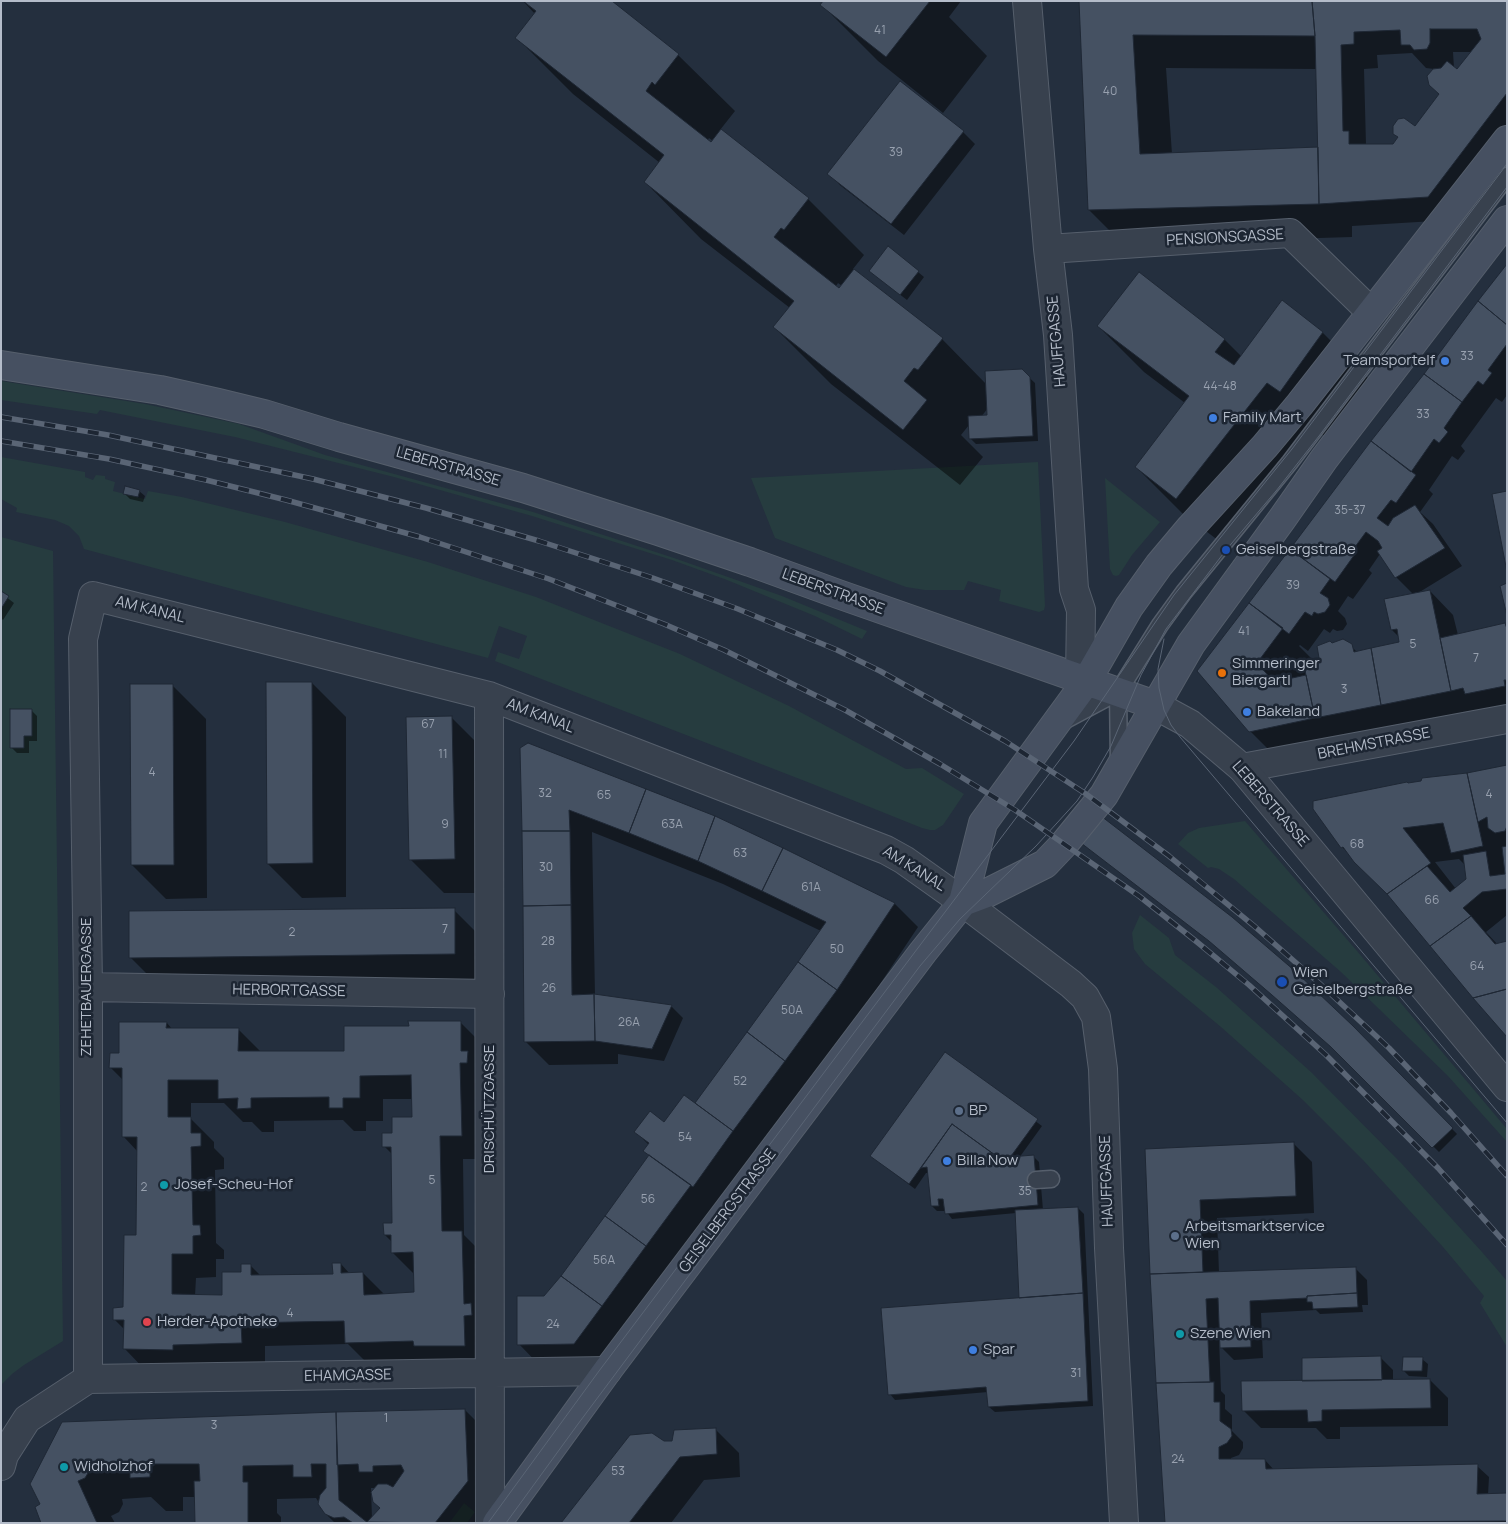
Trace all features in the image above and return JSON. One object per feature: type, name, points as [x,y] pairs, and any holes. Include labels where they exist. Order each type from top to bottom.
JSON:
[{"type":"main road","name":"GEISELBERGSTRASSE","points":[[497,1523],[608,1371],[923,952],[963,902],[983,823],[1052,727],[1129,607],[1159,565],[1300,404],[1507,140]]},
{"type":"main road","points":[[963,902],[987,893],[1045,864],[1104,795],[1191,644],[1318,469],[1507,220]]},
{"type":"main road","name":"LEBERSTRASSE","points":[[1,365],[160,390],[218,402],[523,488],[658,530],[1155,705]]},
{"type":"street","name":"HAUFFGASSE","points":[[1027,1],[1048,249],[1058,335],[1074,589],[1081,610],[1083,681]]},
{"type":"street","name":"PENSIONSGASSE","points":[[1048,249],[1290,233],[1371,312]]},
{"type":"street","name":"AM KANAL","points":[[93,596],[489,696],[886,850],[904,860],[963,902]]},
{"type":"street","name":"ZEHETBAUERGASSE","points":[[88,1379],[88,987],[84,639],[93,596]]},
{"type":"street","name":"DRISCHÜTZGASSE","points":[[489,696],[490,1523]]},
{"type":"street","name":"LEBERSTRASSE","points":[[1155,705],[1190,724],[1242,768],[1507,1087]]},
{"type":"street","name":"BREHMSTRASSE","points":[[1242,768],[1507,719]]},
{"type":"street","name":"HAUFFGASSE","points":[[963,902],[1085,997],[1096,1018],[1103,1069],[1109,1248],[1124,1523]]},
{"type":"street","name":"HERBORTGASSE","points":[[88,987],[490,994]]},
{"type":"street","name":"EHAMGASSE","points":[[88,1379],[608,1371]]},
{"type":"street","points":[[1,1466],[4,1455],[27,1419],[88,1379]]},
{"type":"lane","points":[[1052,727],[1118,692],[1184,592],[1290,462],[1507,176]]},
{"type":"lane","points":[[1318,469],[1340,396]]},
{"type":"lane","points":[[1118,692],[1119,768]]},
{"type":"green space","points":[[1,381],[145,404],[239,424],[325,455],[533,512],[674,558],[782,596],[867,631],[862,639],[815,616],[672,560],[532,516],[394,477],[235,437],[100,410],[97,414],[1,400]]},
{"type":"green space","points":[[1,457],[85,472],[85,477],[93,480],[96,475],[105,476],[105,479],[115,482],[113,491],[145,499],[148,491],[182,497],[285,522],[428,562],[536,597],[680,654],[789,706],[906,769],[922,768],[964,794],[943,825],[935,830],[922,828],[495,661],[498,652],[519,659],[527,636],[499,626],[488,658],[84,549],[79,536],[69,526],[55,520],[16,512],[17,508],[1,499]]},
{"type":"green space","points":[[1038,462],[1045,606],[1044,610],[1039,612],[999,601],[1001,590],[968,581],[964,590],[925,590],[906,587],[775,538],[751,478]]},
{"type":"green space","points":[[1105,478],[1160,522],[1132,555],[1119,575],[1116,576],[1113,575],[1110,569]]},
{"type":"green space","points":[[1,537],[53,551],[63,1341],[24,1365],[1,1385]]},
{"type":"green space","points":[[1245,821],[1507,1129],[1507,1142],[1448,1076],[1341,972],[1234,879],[1219,869],[1208,868],[1178,844],[1188,833],[1199,828]]},
{"type":"green space","points":[[1140,915],[1169,938],[1175,955],[1216,987],[1311,1072],[1402,1164],[1507,1281],[1507,1347],[1480,1303],[1484,1296],[1443,1247],[1363,1160],[1304,1101],[1221,1027],[1145,964],[1134,949],[1132,933]]},
{"type":"green space","points":[[464,1503],[475,1512],[467,1523],[449,1523]]},
{"type":"building","points":[[523,1],[612,1],[679,54],[655,85],[652,82],[646,91],[711,142],[721,129],[809,198],[784,230],[781,228],[774,237],[839,288],[854,269],[943,338],[918,370],[914,368],[904,381],[927,400],[903,430],[773,327],[794,301],[644,182],[664,155],[515,38],[536,11]]},
{"type":"building","points":[[823,1],[930,1],[886,57],[820,5]]},
{"type":"building","points":[[1079,1],[1312,1],[1315,36],[1133,35],[1140,154],[1318,147],[1319,204],[1088,210]]},
{"type":"building","points":[[1312,1],[1507,1],[1507,93],[1428,197],[1319,204],[1315,36]],"holes":[[[1430,29],[1477,29],[1481,39],[1457,69],[1447,61],[1441,68],[1433,69],[1427,76],[1429,85],[1439,94],[1415,126],[1404,118],[1398,119],[1393,126],[1393,134],[1398,137],[1393,144],[1349,144],[1349,131],[1343,131],[1341,45],[1354,44],[1354,32],[1400,30],[1401,45],[1410,45],[1414,50],[1427,49],[1430,43]]]},
{"type":"building","points":[[900,81],[964,131],[891,224],[827,174]]},
{"type":"building","points":[[888,246],[919,271],[900,295],[869,271]]},
{"type":"building","points":[[1507,264],[1507,325],[1478,301]]},
{"type":"building","points":[[1139,272],[1225,339],[1215,352],[1234,365],[1282,300],[1323,332],[1280,392],[1267,383],[1176,499],[1135,467],[1189,396],[1097,326]]},
{"type":"building","points":[[1478,301],[1507,325],[1507,344],[1488,370],[1492,373],[1483,385],[1478,381],[1462,402],[1424,374]]},
{"type":"building","points":[[1022,369],[1030,377],[1033,436],[969,439],[968,416],[987,415],[985,371]]},
{"type":"building","points":[[1424,374],[1462,402],[1444,428],[1448,432],[1439,443],[1434,439],[1411,472],[1371,441]]},
{"type":"building","points":[[1371,441],[1416,475],[1396,503],[1391,500],[1377,518],[1388,526],[1393,518],[1415,505],[1445,548],[1395,578],[1377,551],[1382,548],[1378,541],[1366,532],[1352,551],[1355,554],[1335,582],[1290,549]]},
{"type":"building","points":[[125,486],[140,490],[138,497],[123,494]]},
{"type":"building","points":[[1507,491],[1507,572],[1492,494]]},
{"type":"building","points":[[1290,549],[1330,579],[1320,593],[1328,598],[1330,605],[1325,612],[1318,614],[1314,612],[1312,616],[1305,612],[1289,634],[1249,603]]},
{"type":"building","points":[[1507,583],[1507,616],[1500,586]]},
{"type":"building","points":[[1430,590],[1451,691],[1381,705],[1371,648],[1399,642],[1397,629],[1391,630],[1384,599]]},
{"type":"building","points":[[1,591],[9,596],[1,609]]},
{"type":"building","points":[[1249,603],[1283,628],[1257,663],[1274,682],[1306,675],[1315,718],[1249,732],[1197,671]]},
{"type":"building","points":[[1505,623],[1507,629],[1507,680],[1504,680],[1505,686],[1465,694],[1463,688],[1451,691],[1440,638]]},
{"type":"building","points":[[1343,639],[1352,644],[1354,652],[1371,648],[1381,705],[1315,718],[1303,661],[1319,658],[1317,646]]},
{"type":"building","points":[[266,682],[312,682],[313,863],[267,864]]},
{"type":"building","points":[[130,684],[173,684],[174,865],[131,865]]},
{"type":"building","points":[[10,709],[32,709],[32,736],[24,736],[24,748],[10,748]]},
{"type":"building","points":[[452,716],[455,859],[409,860],[406,717]]},
{"type":"building","points":[[528,743],[646,789],[629,833],[569,810],[570,831],[522,831],[520,748]]},
{"type":"building","points":[[1507,765],[1507,826],[1505,831],[1495,833],[1488,828],[1487,817],[1478,822],[1467,773]]},
{"type":"building","points":[[1467,773],[1483,846],[1451,853],[1443,823],[1403,828],[1431,863],[1387,894],[1354,862],[1343,847],[1341,848],[1313,809],[1313,801],[1407,782],[1421,781],[1422,778]]},
{"type":"building","points":[[646,789],[715,816],[698,861],[629,833]]},
{"type":"building","points":[[715,816],[783,848],[762,891],[698,861]]},
{"type":"building","points":[[1101,816],[1232,917],[1295,971],[1353,1026],[1453,1128],[1432,1148],[1331,1047],[1272,995],[1209,941],[1081,843]]},
{"type":"building","points":[[522,831],[570,831],[571,905],[523,906]]},
{"type":"building","points":[[1507,846],[1507,889],[1482,892],[1463,908],[1471,916],[1430,946],[1387,894],[1427,866],[1450,892],[1466,879],[1463,855],[1486,851],[1490,876],[1505,874],[1502,847]]},
{"type":"building","points":[[783,848],[895,903],[837,990],[798,962],[826,922],[762,891]]},
{"type":"building","points":[[571,905],[572,995],[594,994],[595,1041],[524,1042],[523,906]]},
{"type":"building","points":[[455,908],[455,954],[129,958],[129,911]]},
{"type":"building","points":[[1471,916],[1495,944],[1507,941],[1507,989],[1473,998],[1430,946]]},
{"type":"building","points":[[798,962],[837,990],[785,1061],[747,1032]]},
{"type":"building","points":[[1507,989],[1507,1037],[1473,998]]},
{"type":"building","points":[[594,994],[672,1005],[652,1049],[595,1041]]},
{"type":"building","name":"Josef-Scheu-Hof","points":[[408,1021],[461,1021],[461,1051],[468,1051],[467,1063],[460,1063],[462,1136],[440,1136],[442,1231],[462,1231],[464,1304],[471,1303],[472,1315],[464,1316],[465,1346],[414,1346],[413,1341],[345,1343],[344,1321],[241,1323],[242,1343],[173,1345],[173,1350],[123,1349],[124,1320],[113,1320],[113,1308],[123,1307],[124,1235],[136,1235],[137,1137],[122,1137],[122,1068],[109,1068],[110,1053],[119,1053],[119,1022],[167,1022],[166,1028],[239,1028],[238,1051],[344,1051],[344,1026],[409,1026]],"holes":[[[411,1075],[412,1117],[392,1117],[392,1133],[382,1133],[382,1147],[391,1147],[392,1223],[383,1223],[384,1235],[391,1235],[391,1253],[413,1252],[414,1292],[364,1295],[363,1272],[341,1273],[341,1263],[332,1263],[333,1274],[251,1275],[251,1264],[241,1264],[241,1272],[222,1272],[222,1295],[172,1294],[172,1254],[193,1254],[193,1236],[201,1235],[200,1225],[193,1225],[191,1147],[201,1146],[201,1133],[191,1133],[191,1117],[168,1117],[168,1080],[218,1080],[218,1099],[238,1098],[237,1109],[251,1108],[251,1098],[329,1097],[329,1108],[343,1108],[343,1098],[360,1098],[360,1076]]]},
{"type":"building","points":[[747,1032],[785,1061],[733,1131],[695,1103]]},
{"type":"building","points":[[945,1052],[1038,1119],[1006,1163],[952,1124],[909,1184],[870,1156]]},
{"type":"building","points":[[684,1095],[733,1131],[693,1187],[643,1151],[649,1143],[634,1132],[650,1111],[664,1122]]},
{"type":"building","points":[[952,1124],[1006,1163],[1010,1157],[1034,1155],[1038,1205],[945,1214],[943,1199],[938,1199],[939,1206],[931,1206],[927,1167],[921,1168]]},
{"type":"building","name":"Arbeitsmarktservice Wien","points":[[1294,1142],[1296,1196],[1200,1200],[1203,1272],[1150,1274],[1145,1149]]},
{"type":"building","points":[[649,1155],[691,1185],[646,1246],[605,1216]]},
{"type":"building","points":[[1078,1207],[1083,1293],[1019,1298],[1015,1210]]},
{"type":"building","points":[[605,1216],[646,1246],[602,1306],[561,1276]]},
{"type":"building","name":"Szene Wien","points":[[1356,1267],[1357,1293],[1250,1301],[1251,1347],[1220,1348],[1218,1298],[1206,1299],[1210,1382],[1156,1383],[1150,1274]]},
{"type":"building","points":[[561,1276],[602,1306],[574,1344],[517,1345],[517,1296],[544,1296]]},
{"type":"building","points":[[1083,1293],[1088,1401],[988,1407],[986,1387],[888,1395],[881,1308]]},
{"type":"building","points":[[1357,1293],[1358,1307],[1313,1309],[1312,1302],[1307,1302],[1307,1296]]},
{"type":"building","points":[[1381,1356],[1382,1380],[1302,1381],[1302,1358]]},
{"type":"building","points":[[1403,1357],[1423,1357],[1422,1371],[1402,1371]]},
{"type":"building","points":[[1430,1379],[1431,1408],[1322,1410],[1322,1421],[1308,1422],[1307,1410],[1242,1411],[1241,1381]]},
{"type":"building","points":[[1214,1382],[1214,1402],[1220,1402],[1220,1421],[1231,1429],[1232,1436],[1227,1443],[1219,1447],[1219,1459],[1265,1459],[1266,1469],[1478,1464],[1477,1494],[1507,1493],[1507,1521],[1165,1523],[1156,1383]]},
{"type":"building","points":[[465,1409],[468,1481],[435,1523],[367,1522],[380,1508],[373,1502],[371,1492],[378,1484],[387,1484],[393,1487],[404,1471],[401,1465],[373,1466],[373,1472],[359,1472],[358,1464],[337,1465],[336,1412]]},
{"type":"building","name":"Widholzhof","points":[[336,1412],[339,1500],[368,1523],[353,1523],[344,1517],[334,1518],[325,1514],[318,1504],[320,1495],[326,1488],[326,1464],[311,1464],[312,1477],[293,1477],[293,1465],[243,1466],[243,1482],[248,1482],[248,1523],[195,1523],[194,1481],[200,1481],[199,1464],[150,1464],[150,1477],[130,1478],[130,1463],[88,1465],[88,1473],[85,1478],[78,1481],[97,1523],[41,1523],[35,1507],[40,1504],[30,1484],[62,1422]]},
{"type":"building","points":[[716,1428],[717,1454],[680,1457],[629,1523],[561,1523],[630,1435],[652,1433],[664,1441],[672,1441],[674,1430]]},
{"type":"tram line","points":[[488,1523],[599,1371],[1074,741],[1174,595],[1292,449],[1507,164]]},
{"type":"tram line","points":[[506,1523],[920,966],[960,919],[1036,846],[1077,801],[1111,746],[1141,675],[1166,629],[1226,550],[1319,436],[1507,187]]},
{"type":"tram line","points":[[1164,639],[1158,669],[1159,688],[1164,710],[1171,725],[1507,1123]]},
{"type":"railway","points":[[1,417],[108,435],[313,479],[426,508],[539,541],[653,578],[738,609],[837,650],[880,671],[1005,741],[1086,794],[1169,856],[1253,925],[1389,1048],[1451,1113],[1507,1176]]},
{"type":"railway","points":[[1,441],[109,459],[206,480],[420,537],[549,579],[664,624],[724,650],[845,710],[940,764],[1015,810],[1139,896],[1197,942],[1249,985],[1326,1055],[1438,1168],[1507,1245]]},
{"type":"place","name":"Teamsportelf","points":[[1445,361]]},
{"type":"place","name":"Family Mart","points":[[1213,418]]},
{"type":"place","name":"Geiselbergstraße","points":[[1226,550]]},
{"type":"place","name":"Simmeringer Biergartl","points":[[1222,673]]},
{"type":"place","name":"Bakeland","points":[[1247,712]]},
{"type":"place","name":"Wien Geiselbergstraße","points":[[1282,982]]},
{"type":"place","name":"BP","points":[[959,1111]]},
{"type":"place","name":"Billa Now","points":[[947,1161]]},
{"type":"place","name":"Josef-Scheu-Hof","points":[[164,1185]]},
{"type":"place","name":"Arbeitsmarktservice Wien","points":[[1175,1236]]},
{"type":"place","name":"Herder-Apotheke","points":[[147,1322]]},
{"type":"place","name":"Szene Wien","points":[[1180,1334]]},
{"type":"place","name":"Spar","points":[[973,1350]]},
{"type":"place","name":"Widholzhof","points":[[64,1467]]}]
